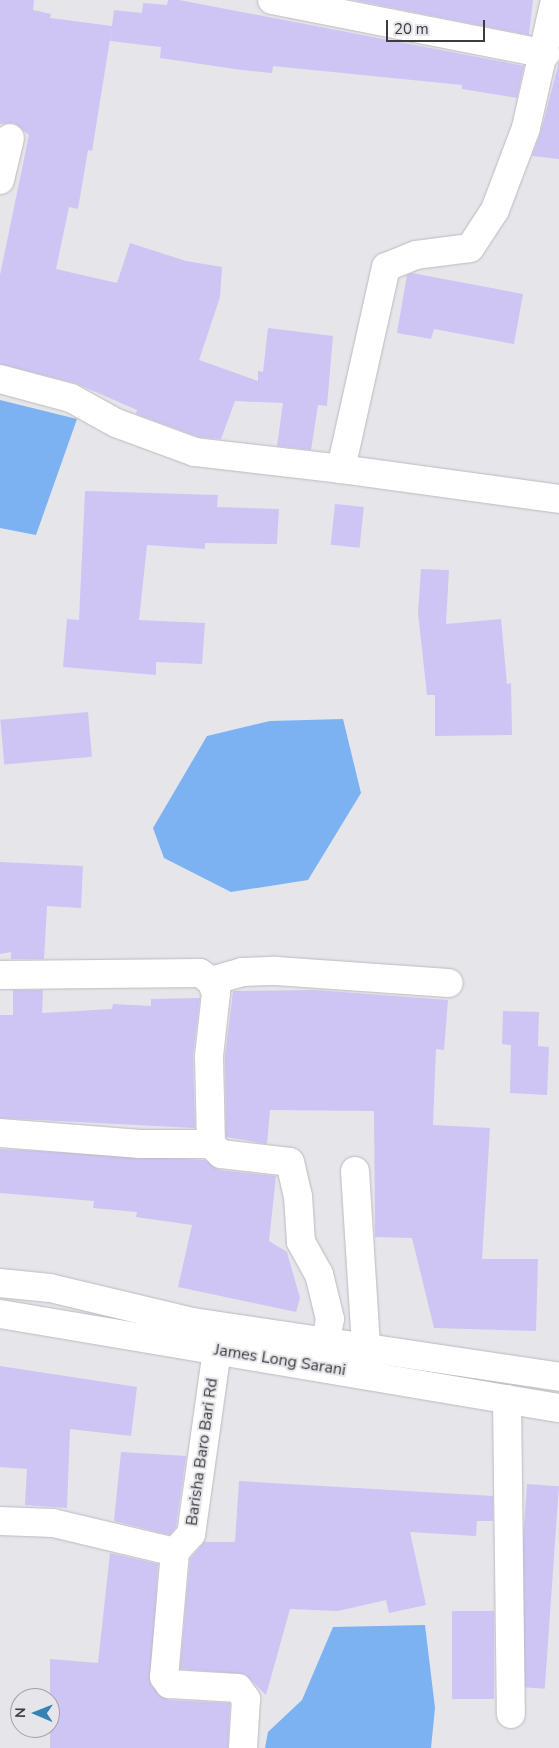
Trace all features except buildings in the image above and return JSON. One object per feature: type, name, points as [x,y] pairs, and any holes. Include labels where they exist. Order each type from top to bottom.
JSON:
[{"type":"street","points":[[272,0],[546,54]]},
{"type":"street","points":[[341,469],[386,267],[416,255],[470,248],[495,210],[526,128],[546,54],[555,0]]},
{"type":"street","points":[[0,180],[10,138]]},
{"type":"street","points":[[0,379],[71,398],[116,424],[195,452],[341,469],[559,499]]},
{"type":"street","points":[[211,981],[242,972],[276,971],[449,984]]},
{"type":"street","points":[[0,975],[200,973],[211,981],[216,993],[209,1056],[211,1144],[221,1154],[290,1162],[298,1196],[301,1242],[319,1274],[330,1319],[326,1340]]},
{"type":"street","points":[[0,1132],[141,1144],[211,1144]]},
{"type":"street","points":[[355,1171],[366,1346]]},
{"type":"street","points":[[0,1283],[50,1288],[193,1322],[366,1346],[559,1377]]},
{"type":"street","name":"James Long Sarani","points":[[0,1314],[559,1408]]},
{"type":"street","name":"Barisha Baro Bari Rd","points":[[175,1552],[191,1534],[217,1350]]},
{"type":"street","points":[[507,1399],[511,1714]]},
{"type":"street","points":[[0,1521],[52,1523],[175,1552],[164,1677],[169,1684],[238,1688],[246,1699],[243,1748]]},
{"type":"water","points":[[0,400],[77,419],[36,535],[0,528]]},
{"type":"water","points":[[343,719],[361,793],[308,880],[231,892],[164,858],[153,828],[207,736],[270,721]]},
{"type":"water","points":[[425,1625],[435,1708],[431,1748],[265,1748],[268,1732],[302,1700],[333,1627]]}]
